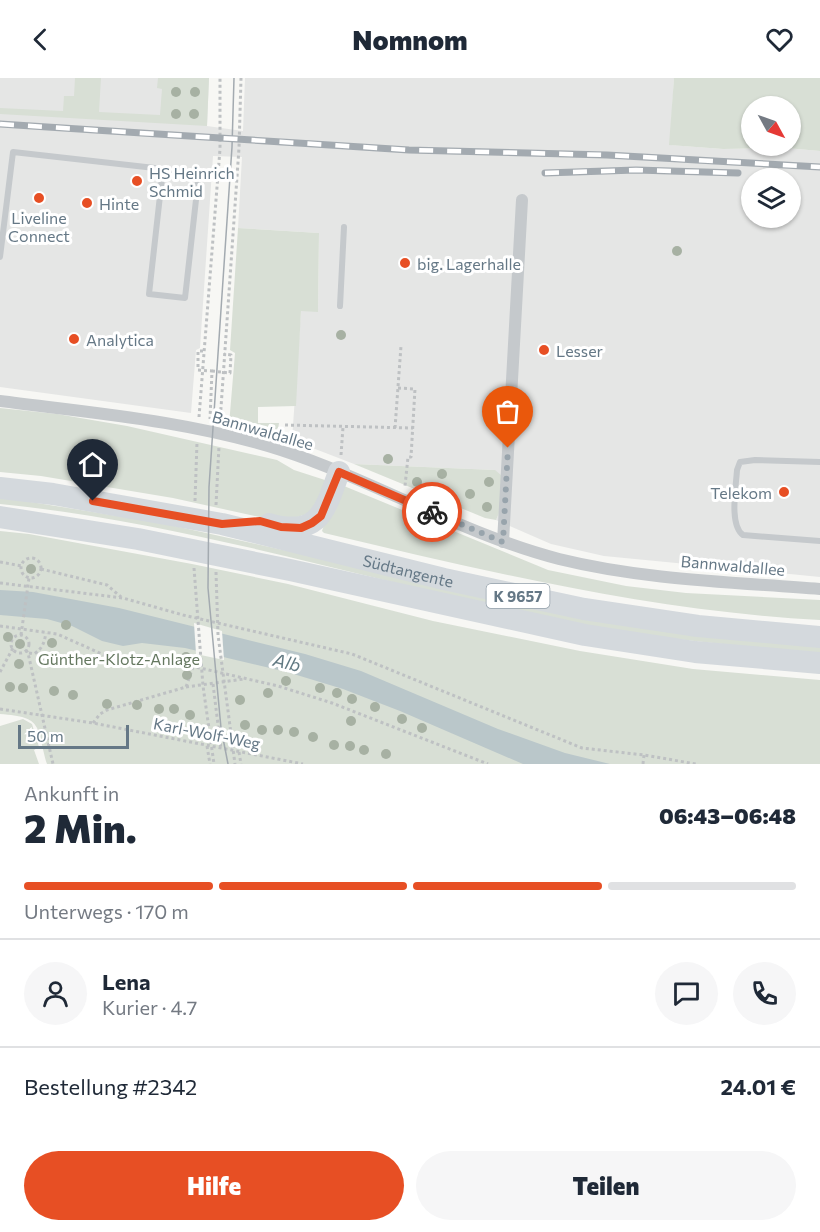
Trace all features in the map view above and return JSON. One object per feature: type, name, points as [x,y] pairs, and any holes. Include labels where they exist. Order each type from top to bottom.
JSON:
[{"type":"highway","name":"K 9657","points":[[222,524],[260,521],[289,528],[307,526],[324,511],[339,472]]},
{"type":"highway","name":"Südtangente","points":[[0,488],[53,494],[222,524],[444,579],[584,609],[698,626],[820,637]]},
{"type":"highway","name":"Südtangente","points":[[0,517],[138,539],[585,635],[695,652],[820,663]]},
{"type":"street","points":[[503,542],[522,200]]},
{"type":"street","name":"Bannwaldallee","points":[[0,401],[164,423],[281,450],[339,472],[503,542],[560,559],[642,575],[820,589]]},
{"type":"lane","points":[[0,257],[13,152],[199,173],[185,298],[149,294],[163,170]]},
{"type":"lane","points":[[340,306],[347,235],[344,227]]},
{"type":"lane","points":[[820,462],[748,460],[740,462],[737,470],[734,522],[737,531],[742,536],[820,541]]},
{"type":"path","points":[[204,340],[220,149],[220,78]]},
{"type":"path","points":[[225,342],[241,78]]},
{"type":"path","points":[[395,429],[401,346]]},
{"type":"path","points":[[203,351],[198,351],[198,370],[230,373],[231,355],[224,354]]},
{"type":"path","points":[[209,432],[212,371]]},
{"type":"path","points":[[398,388],[415,389],[411,457],[408,457],[404,500]]},
{"type":"path","points":[[285,425],[413,428]]},
{"type":"path","points":[[339,472],[343,427]]},
{"type":"path","points":[[32,559],[38,561],[41,569],[38,575],[29,578],[23,573],[22,566],[26,560],[32,559]]},
{"type":"path","points":[[0,562],[22,566]]},
{"type":"path","points":[[41,569],[107,585],[123,598]]},
{"type":"path","points":[[21,635],[29,578]]},
{"type":"path","points":[[0,583],[123,598],[183,615],[352,654],[582,748],[696,764]]},
{"type":"path","points":[[0,626],[57,634],[120,662],[174,662],[278,686],[332,703],[488,764]]},
{"type":"path","points":[[13,648],[17,652],[34,654],[44,645],[46,633]]},
{"type":"path","points":[[0,672],[13,648],[13,639],[21,635]]},
{"type":"path","points":[[21,635],[28,641],[27,652],[53,764]]},
{"type":"path","points":[[186,687],[193,667]]},
{"type":"path","points":[[93,723],[100,714],[108,710],[186,687],[248,678]]},
{"type":"path","points":[[213,684],[221,749]]},
{"type":"path","name":"Karl-Wolf-Weg","points":[[0,709],[93,723],[303,764]]},
{"type":"path","points":[[207,746],[210,764]]},
{"type":"path","points":[[239,752],[241,764]]},
{"type":"path","points":[[643,764],[644,755]]},
{"type":"shaded area","points":[[0,78],[209,78],[207,126],[243,131],[245,78],[674,78],[670,145],[741,149],[741,156],[801,156],[801,149],[820,151],[820,577],[604,556],[551,544],[496,520],[498,515],[495,470],[354,464],[292,440],[301,310],[318,311],[319,233],[238,228],[242,157],[213,156],[200,348],[196,350],[191,413],[0,387]]},
{"type":"green space","points":[[75,78],[101,78],[99,112],[160,115],[162,89],[157,88],[158,78],[209,78],[207,126],[0,114],[0,108],[63,111],[64,96],[74,96]]},
{"type":"green space","points":[[674,78],[820,78],[820,151],[801,149],[801,96],[741,96],[741,149],[669,145]]},
{"type":"green space","points":[[238,228],[319,233],[318,312],[301,311],[296,406],[258,407],[258,423],[279,423],[277,436],[229,425],[235,353],[230,350]]},
{"type":"green space","points":[[0,408],[57,414],[127,426],[277,460],[294,470],[328,481],[316,511],[282,522],[173,498],[41,476],[0,472]]},
{"type":"green space","points":[[354,464],[495,470],[502,476],[500,509],[496,520],[485,518]]},
{"type":"green space","points":[[344,486],[548,570],[626,586],[686,593],[820,600],[820,620],[756,615],[632,599],[447,562],[324,533],[322,531],[324,525]]},
{"type":"green space","points":[[0,497],[161,523],[283,550],[820,646],[820,653],[676,639],[590,626],[149,526],[75,513],[0,504]]},
{"type":"green space","name":"Günther-Klotz-Anlage","points":[[0,531],[29,534],[192,564],[288,584],[433,621],[580,651],[693,669],[820,680],[820,764],[47,764],[36,726],[24,718],[0,714]]},
{"type":"green space","points":[[23,719],[32,724],[39,747],[34,750],[39,764],[0,764],[0,726]]},
{"type":"water","name":"Alb","points":[[0,590],[33,592],[119,608],[305,654],[361,671],[498,729],[565,753],[610,764],[523,764],[400,711],[343,689],[287,672],[185,648],[142,643],[123,646],[102,641],[72,626],[47,619],[0,615]]},
{"type":"pier","points":[[194,623],[222,631],[224,660],[196,654]]},
{"type":"tram line","points":[[228,764],[221,728],[208,588],[209,487],[232,147],[234,78]]},
{"type":"railway","points":[[0,124],[409,150],[607,155],[820,167]]},
{"type":"railway","points":[[545,173],[636,170],[738,173]]},
{"type":"way so far","points":[[432,512],[503,542],[508,448]]},
{"type":"place","name":"HS Heinrich Schmid","points":[[137,181]]},
{"type":"place","name":"Liveline Connect","points":[[39,198]]},
{"type":"place","name":"Hinte","points":[[87,203]]},
{"type":"place","name":"big. Lagerhalle","points":[[405,263]]},
{"type":"place","name":"Analytica","points":[[74,339]]},
{"type":"place","name":"Lesser","points":[[544,350]]},
{"type":"place","name":"Telekom","points":[[784,492]]},
{"type":"route","points":[[93,501],[222,524],[260,521],[281,527],[301,528],[321,516],[339,472],[432,512]]}]
